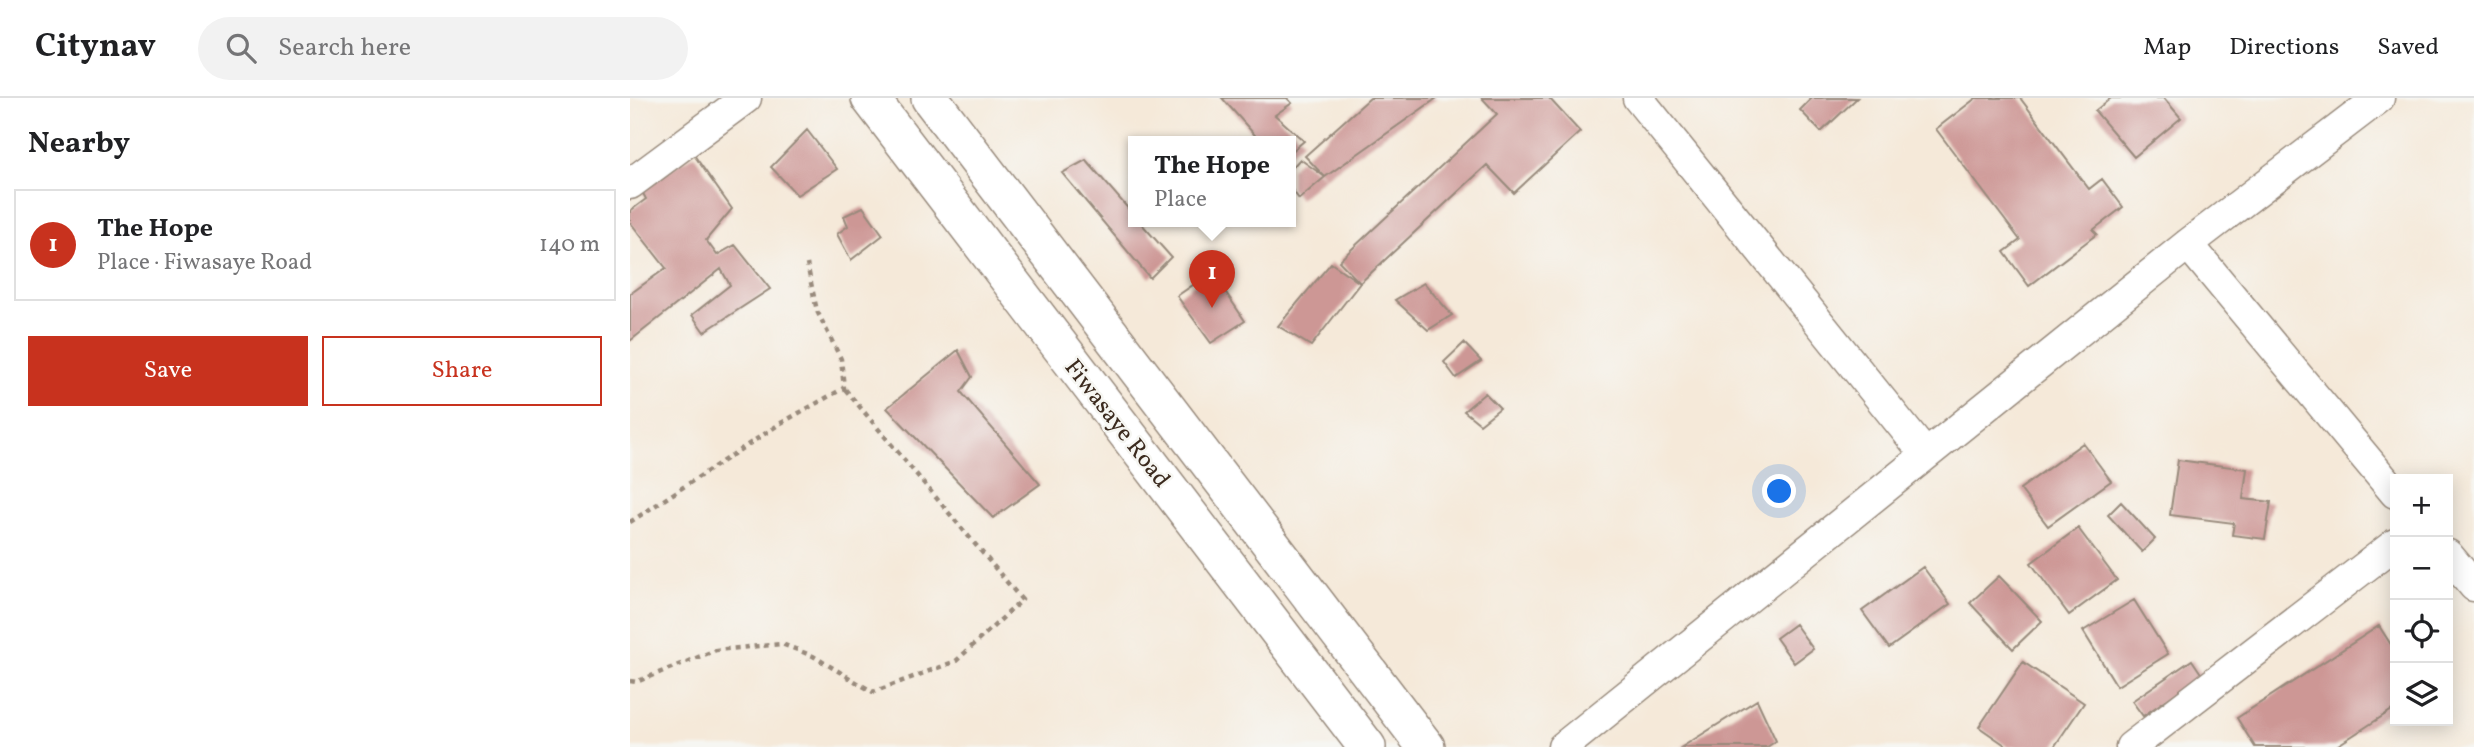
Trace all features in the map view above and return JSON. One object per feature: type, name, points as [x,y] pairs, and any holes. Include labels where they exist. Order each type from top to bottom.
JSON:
[{"type":"main road","name":"Fiwasaye Road","points":[[870,98],[1367,747]]},
{"type":"main road","name":"Fiwasaye Road","points":[[930,98],[1426,747]]},
{"type":"street","points":[[630,184],[746,98]]},
{"type":"street","points":[[1638,98],[1924,454]]},
{"type":"street","points":[[1563,747],[2188,244],[2379,98]]},
{"type":"street","points":[[2188,244],[2390,487]]},
{"type":"street","points":[[2131,747],[2390,548]]},
{"type":"street","points":[[2453,561],[2474,586]]},
{"type":"path","points":[[630,681],[636,682],[716,650],[782,644],[813,656],[873,692],[956,661],[1022,600],[844,388],[841,359],[817,311],[807,264]]},
{"type":"path","points":[[630,523],[781,423],[844,388]]},
{"type":"building","points":[[1222,98],[1287,98],[1292,103],[1275,115],[1304,141],[1296,148],[1296,136],[1256,136]]},
{"type":"building","points":[[1370,98],[1437,98],[1325,177],[1305,156]]},
{"type":"building","points":[[1482,98],[1549,98],[1580,132],[1514,193],[1487,165],[1360,283],[1339,261],[1497,114]]},
{"type":"building","points":[[1812,98],[1857,98],[1821,132],[1800,110]]},
{"type":"building","points":[[1976,98],[2020,98],[2089,189],[2102,179],[2123,207],[2093,230],[2097,234],[2029,286],[2004,252],[2020,240],[1936,129]]},
{"type":"building","points":[[2111,98],[2164,98],[2181,118],[2134,157],[2095,111]]},
{"type":"building","points":[[807,130],[837,169],[797,195],[771,167]]},
{"type":"building","points":[[694,155],[732,209],[706,240],[717,255],[735,245],[770,289],[704,332],[692,315],[730,285],[721,269],[630,341],[630,294],[666,268],[630,222],[630,211],[646,199],[639,186]]},
{"type":"building","points":[[1300,159],[1325,177],[1299,199],[1296,195],[1296,163]]},
{"type":"building","points":[[1086,160],[1128,208],[1128,227],[1144,227],[1171,257],[1150,278],[1062,173]]},
{"type":"building","points":[[863,207],[883,235],[851,260],[837,234],[848,226],[844,216]]},
{"type":"building","points":[[1331,263],[1360,283],[1311,346],[1278,326]]},
{"type":"building","points":[[1212,272],[1245,321],[1211,343],[1177,296]]},
{"type":"building","points":[[1424,283],[1452,315],[1428,330],[1395,300]]},
{"type":"building","points":[[1464,343],[1481,361],[1456,378],[1444,362]]},
{"type":"building","points":[[958,350],[972,377],[961,392],[1040,484],[993,518],[887,408]]},
{"type":"building","points":[[1485,393],[1500,408],[1480,424],[1464,411]]},
{"type":"building","points":[[2083,443],[2111,481],[2048,526],[2020,489]]},
{"type":"building","points":[[2178,460],[2247,469],[2243,499],[2271,502],[2265,539],[2232,535],[2234,523],[2170,515]]},
{"type":"building","points":[[2121,502],[2155,539],[2142,552],[2108,515]]},
{"type":"building","points":[[2078,528],[2117,580],[2069,615],[2031,563]]},
{"type":"building","points":[[1923,567],[1950,604],[1889,648],[1862,611]]},
{"type":"building","points":[[1999,576],[2042,621],[2013,649],[1970,603]]},
{"type":"building","points":[[2134,600],[2168,654],[2117,686],[2083,631]]},
{"type":"building","points":[[1795,624],[1813,649],[1794,663],[1776,638]]},
{"type":"building","points":[[2379,626],[2390,643],[2390,711],[2335,747],[2255,747],[2237,718]]},
{"type":"building","points":[[2192,660],[2202,675],[2143,716],[2132,701]]},
{"type":"building","points":[[2023,662],[2084,703],[2054,747],[2008,747],[1979,727]]},
{"type":"building","points":[[1757,700],[1776,741],[1767,747],[1682,747]]},
{"type":"place","name":"The Hope","points":[[1212,308]]}]
